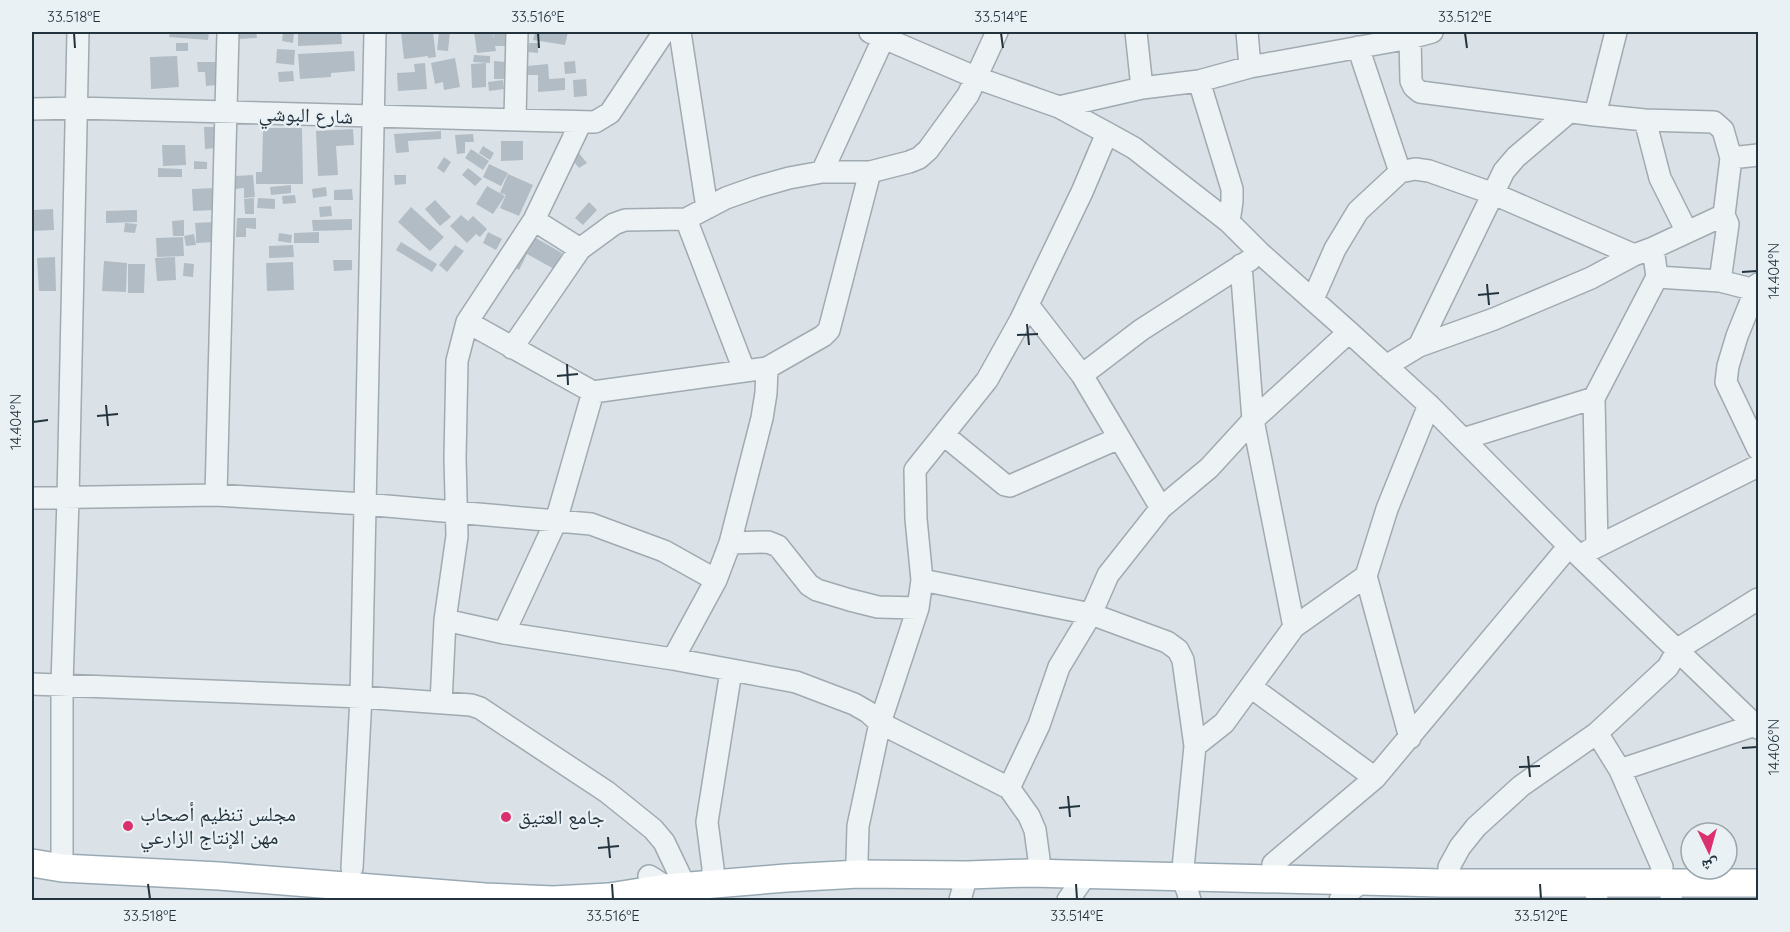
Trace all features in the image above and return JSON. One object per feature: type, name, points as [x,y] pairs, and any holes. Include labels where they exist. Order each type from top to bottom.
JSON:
[{"type":"main road","points":[[32,863],[191,859],[352,868],[504,883],[673,886],[859,874],[963,888],[1029,873],[1185,880],[1362,881],[1596,891],[1674,879]]},
{"type":"main road","points":[[62,862],[519,899],[609,897],[857,861],[1039,859],[1185,880],[1273,864],[1442,884],[1602,865],[1674,879],[1758,883]]},
{"type":"main road","points":[[1739,868],[1758,869]]},
{"type":"street","points":[[62,862],[62,684],[78,32]]},
{"type":"street","points":[[216,495],[228,32]]},
{"type":"street","points":[[352,868],[361,698],[375,32]]},
{"type":"street","points":[[514,119],[517,32]]},
{"type":"street","name":"شارع البوشي","points":[[32,109],[77,108],[595,122],[610,113],[664,32]]},
{"type":"street","points":[[680,32],[707,208]]},
{"type":"street","points":[[512,348],[580,249],[614,224],[625,220],[686,219],[726,198],[789,178],[822,172],[870,172],[919,158],[928,150],[968,95],[997,32]]},
{"type":"street","points":[[1136,32],[1142,88]]},
{"type":"street","points":[[1247,32],[1250,68]]},
{"type":"street","points":[[1059,107],[1142,88],[1199,81],[1250,68],[1432,32]]},
{"type":"street","points":[[1595,115],[1616,32]]},
{"type":"street","points":[[822,172],[877,34],[977,78],[1059,107],[1134,148],[1228,222],[1429,405],[1582,549],[1678,649],[1757,726],[1620,770]]},
{"type":"street","points":[[1410,38],[1411,81],[1420,92],[1595,115],[1714,123],[1724,130],[1731,158],[1724,215],[1728,224],[1720,281]]},
{"type":"street","points":[[1358,47],[1400,172]]},
{"type":"street","points":[[1199,81],[1232,189],[1228,222]]},
{"type":"street","points":[[1419,346],[1504,171],[1569,112]]},
{"type":"street","points":[[1645,120],[1660,178],[1687,232]]},
{"type":"street","points":[[441,703],[445,620],[457,536],[455,458],[457,361],[466,322],[534,220],[581,122]]},
{"type":"street","points":[[857,861],[858,826],[880,723],[918,608],[921,580],[915,470],[987,380],[1028,305],[1082,192],[1107,133]]},
{"type":"street","points":[[1731,158],[1758,155]]},
{"type":"street","points":[[1313,299],[1335,249],[1351,222],[1367,202],[1400,172],[1415,169],[1429,171],[1494,194],[1643,251],[1657,277]]},
{"type":"street","points":[[466,322],[592,392],[767,368],[823,336],[829,330],[870,172]]},
{"type":"street","points":[[1386,366],[1419,346],[1494,319],[1591,278],[1643,251],[1724,215]]},
{"type":"street","points":[[686,219],[744,370]]},
{"type":"street","points":[[534,220],[580,249]]},
{"type":"street","points":[[1082,375],[1141,330],[1260,253]]},
{"type":"street","points":[[1241,265],[1253,420],[1294,627]]},
{"type":"street","points":[[1657,277],[1720,281],[1757,287],[1731,356],[1726,382],[1758,449]]},
{"type":"street","points":[[1582,549],[1594,398],[1657,277]]},
{"type":"street","points":[[1028,305],[1082,375],[1161,508]]},
{"type":"street","points":[[1009,788],[1039,725],[1059,667],[1090,614],[1108,575],[1161,508],[1209,468],[1253,420],[1349,332]]},
{"type":"street","points":[[673,659],[716,580],[730,543],[762,418],[767,368]]},
{"type":"street","points":[[504,633],[556,520],[592,392]]},
{"type":"street","points":[[1463,439],[1594,398]]},
{"type":"street","points":[[1410,738],[1366,576],[1387,509],[1429,405]]},
{"type":"street","points":[[944,435],[1010,486],[1119,438]]},
{"type":"street","points":[[1273,864],[1375,778],[1582,549],[1758,466]]},
{"type":"street","points":[[32,498],[216,495],[364,504],[591,524],[664,551],[716,580]]},
{"type":"street","points":[[730,543],[768,542],[778,546],[809,585],[817,590],[878,607],[918,608]]},
{"type":"street","points":[[1195,746],[1224,723],[1294,627],[1366,576]]},
{"type":"street","points":[[921,580],[1090,614],[1167,642],[1178,650],[1183,660],[1195,746],[1185,880]]},
{"type":"street","points":[[1442,884],[1460,847],[1476,827],[1521,786],[1597,733],[1668,667],[1678,649],[1758,599]]},
{"type":"street","points":[[445,620],[504,633],[673,659],[796,682],[854,704],[868,712],[880,723],[1009,788],[1029,816],[1035,830],[1039,859]]},
{"type":"street","points":[[673,886],[707,822],[731,671]]},
{"type":"street","points":[[32,684],[471,705],[480,708],[607,792],[653,829],[664,842],[673,886]]},
{"type":"street","points":[[1251,687],[1375,778]]},
{"type":"street","points":[[1597,733],[1620,770],[1674,879]]},
{"type":"street","points":[[1068,900],[1086,875]]},
{"type":"street","points":[[1340,900],[1362,881]]},
{"type":"building","points":[[170,32],[209,32],[208,40],[169,37]]},
{"type":"building","points":[[238,32],[256,32],[257,38],[239,39]]},
{"type":"building","points":[[283,32],[294,32],[293,43],[282,41]]},
{"type":"building","points":[[298,32],[305,32],[305,34],[341,32],[342,44],[298,46]]},
{"type":"building","points":[[401,32],[433,32],[436,57],[404,59]]},
{"type":"building","points":[[439,32],[450,32],[448,51],[437,50]]},
{"type":"building","points":[[474,32],[493,32],[494,39],[494,32],[506,32],[507,46],[495,46],[496,51],[477,53]]},
{"type":"building","points":[[535,32],[568,32],[565,45],[533,40]]},
{"type":"building","points":[[176,43],[188,43],[188,51],[176,51]]},
{"type":"building","points":[[529,43],[538,43],[538,53],[528,52]]},
{"type":"building","points":[[277,49],[295,50],[294,65],[276,63]]},
{"type":"building","points":[[354,51],[355,71],[331,73],[331,77],[300,79],[298,54]]},
{"type":"building","points":[[474,55],[490,56],[490,63],[473,62]]},
{"type":"building","points":[[177,56],[179,87],[151,89],[150,57]]},
{"type":"building","points":[[455,58],[460,87],[444,90],[443,82],[435,84],[431,63]]},
{"type":"building","points":[[494,61],[505,62],[504,79],[494,79]]},
{"type":"building","points":[[575,61],[576,73],[565,74],[564,62]]},
{"type":"building","points":[[197,62],[216,62],[217,85],[206,86],[205,72],[198,72]]},
{"type":"building","points":[[425,63],[427,89],[398,91],[397,73],[415,72],[414,64]]},
{"type":"building","points":[[486,63],[486,87],[472,88],[471,64]]},
{"type":"building","points":[[548,64],[549,79],[565,78],[565,90],[538,92],[538,75],[528,75],[527,66]]},
{"type":"building","points":[[293,71],[294,81],[279,82],[278,72]]},
{"type":"building","points":[[586,79],[587,96],[574,97],[573,80]]},
{"type":"building","points":[[503,80],[504,89],[489,91],[488,82]]},
{"type":"building","points":[[204,127],[216,127],[217,148],[205,149]]},
{"type":"building","points":[[263,128],[302,128],[303,184],[256,184],[256,172],[262,172]]},
{"type":"building","points":[[353,129],[354,145],[336,146],[338,175],[318,176],[316,131]]},
{"type":"building","points":[[441,131],[441,139],[408,141],[409,152],[396,153],[394,134]]},
{"type":"building","points":[[473,134],[474,142],[465,142],[465,153],[457,154],[455,135]]},
{"type":"building","points":[[501,141],[523,141],[523,160],[501,161]]},
{"type":"building","points":[[162,145],[185,145],[186,165],[163,166]]},
{"type":"building","points":[[483,146],[494,153],[490,160],[479,153]]},
{"type":"building","points":[[471,149],[489,161],[483,170],[465,158]]},
{"type":"building","points":[[578,152],[587,163],[579,168],[571,158]]},
{"type":"building","points":[[444,157],[451,162],[444,173],[437,168]]},
{"type":"building","points":[[194,161],[207,162],[207,169],[194,169]]},
{"type":"building","points":[[489,164],[508,173],[501,186],[483,177]]},
{"type":"building","points":[[158,168],[182,169],[182,177],[158,177]]},
{"type":"building","points":[[468,168],[482,179],[475,186],[462,175]]},
{"type":"building","points":[[508,174],[533,185],[519,216],[500,208],[506,195],[500,193]]},
{"type":"building","points":[[253,175],[255,197],[244,198],[244,188],[235,189],[235,176]]},
{"type":"building","points":[[394,175],[406,175],[406,184],[395,185]]},
{"type":"building","points":[[291,185],[291,193],[271,195],[270,187]]},
{"type":"building","points":[[487,186],[505,196],[493,214],[476,204]]},
{"type":"building","points":[[326,187],[327,196],[313,198],[312,189]]},
{"type":"building","points":[[215,188],[215,210],[193,211],[192,189]]},
{"type":"building","points":[[352,189],[353,200],[334,200],[334,190]]},
{"type":"building","points":[[295,195],[296,203],[283,204],[282,196]]},
{"type":"building","points":[[254,198],[254,214],[245,214],[244,199]]},
{"type":"building","points":[[258,198],[275,199],[275,209],[257,208]]},
{"type":"building","points":[[435,200],[451,217],[440,226],[425,209]]},
{"type":"building","points":[[589,202],[597,210],[583,225],[575,218]]},
{"type":"building","points":[[331,206],[332,216],[320,217],[319,207]]},
{"type":"building","points":[[411,207],[444,237],[430,251],[398,222]]},
{"type":"building","points":[[53,209],[54,230],[32,231],[32,210]]},
{"type":"building","points":[[137,210],[137,222],[106,223],[106,211]]},
{"type":"building","points":[[461,215],[468,221],[473,216],[487,229],[480,237],[476,234],[467,243],[450,226]]},
{"type":"building","points":[[237,218],[256,218],[256,229],[246,228],[246,237],[236,237]]},
{"type":"building","points":[[352,219],[352,230],[313,231],[312,220]]},
{"type":"building","points":[[184,220],[184,236],[173,236],[172,221]]},
{"type":"building","points":[[214,222],[215,242],[196,243],[195,223]]},
{"type":"building","points":[[125,223],[137,224],[135,233],[124,232]]},
{"type":"building","points":[[319,232],[319,243],[294,243],[294,233]]},
{"type":"building","points":[[488,232],[502,239],[496,250],[483,243]]},
{"type":"building","points":[[279,233],[292,235],[291,243],[278,241]]},
{"type":"building","points":[[194,234],[196,245],[186,246],[184,236]]},
{"type":"building","points":[[529,234],[562,253],[554,269],[527,254],[519,270],[512,266]]},
{"type":"building","points":[[183,237],[184,256],[157,257],[156,238]]},
{"type":"building","points":[[401,242],[437,264],[432,272],[396,250]]},
{"type":"building","points":[[293,245],[294,257],[269,258],[269,246]]},
{"type":"building","points":[[455,245],[464,251],[447,272],[439,265]]},
{"type":"building","points":[[55,257],[56,291],[39,291],[37,258]]},
{"type":"building","points":[[175,257],[176,280],[157,281],[155,258]]},
{"type":"building","points":[[333,260],[352,260],[352,270],[334,271]]},
{"type":"building","points":[[104,261],[127,263],[126,292],[102,291]]},
{"type":"building","points":[[293,262],[294,290],[267,291],[266,263]]},
{"type":"building","points":[[184,263],[194,264],[193,277],[183,276]]},
{"type":"building","points":[[128,264],[145,264],[144,293],[128,293]]},
{"type":"place","name":"جامع العتيق","points":[[506,817]]},
{"type":"place","name":"مجلس تنظيم أصحاب مهن الإنتاج الزارعي","points":[[128,826]]}]
